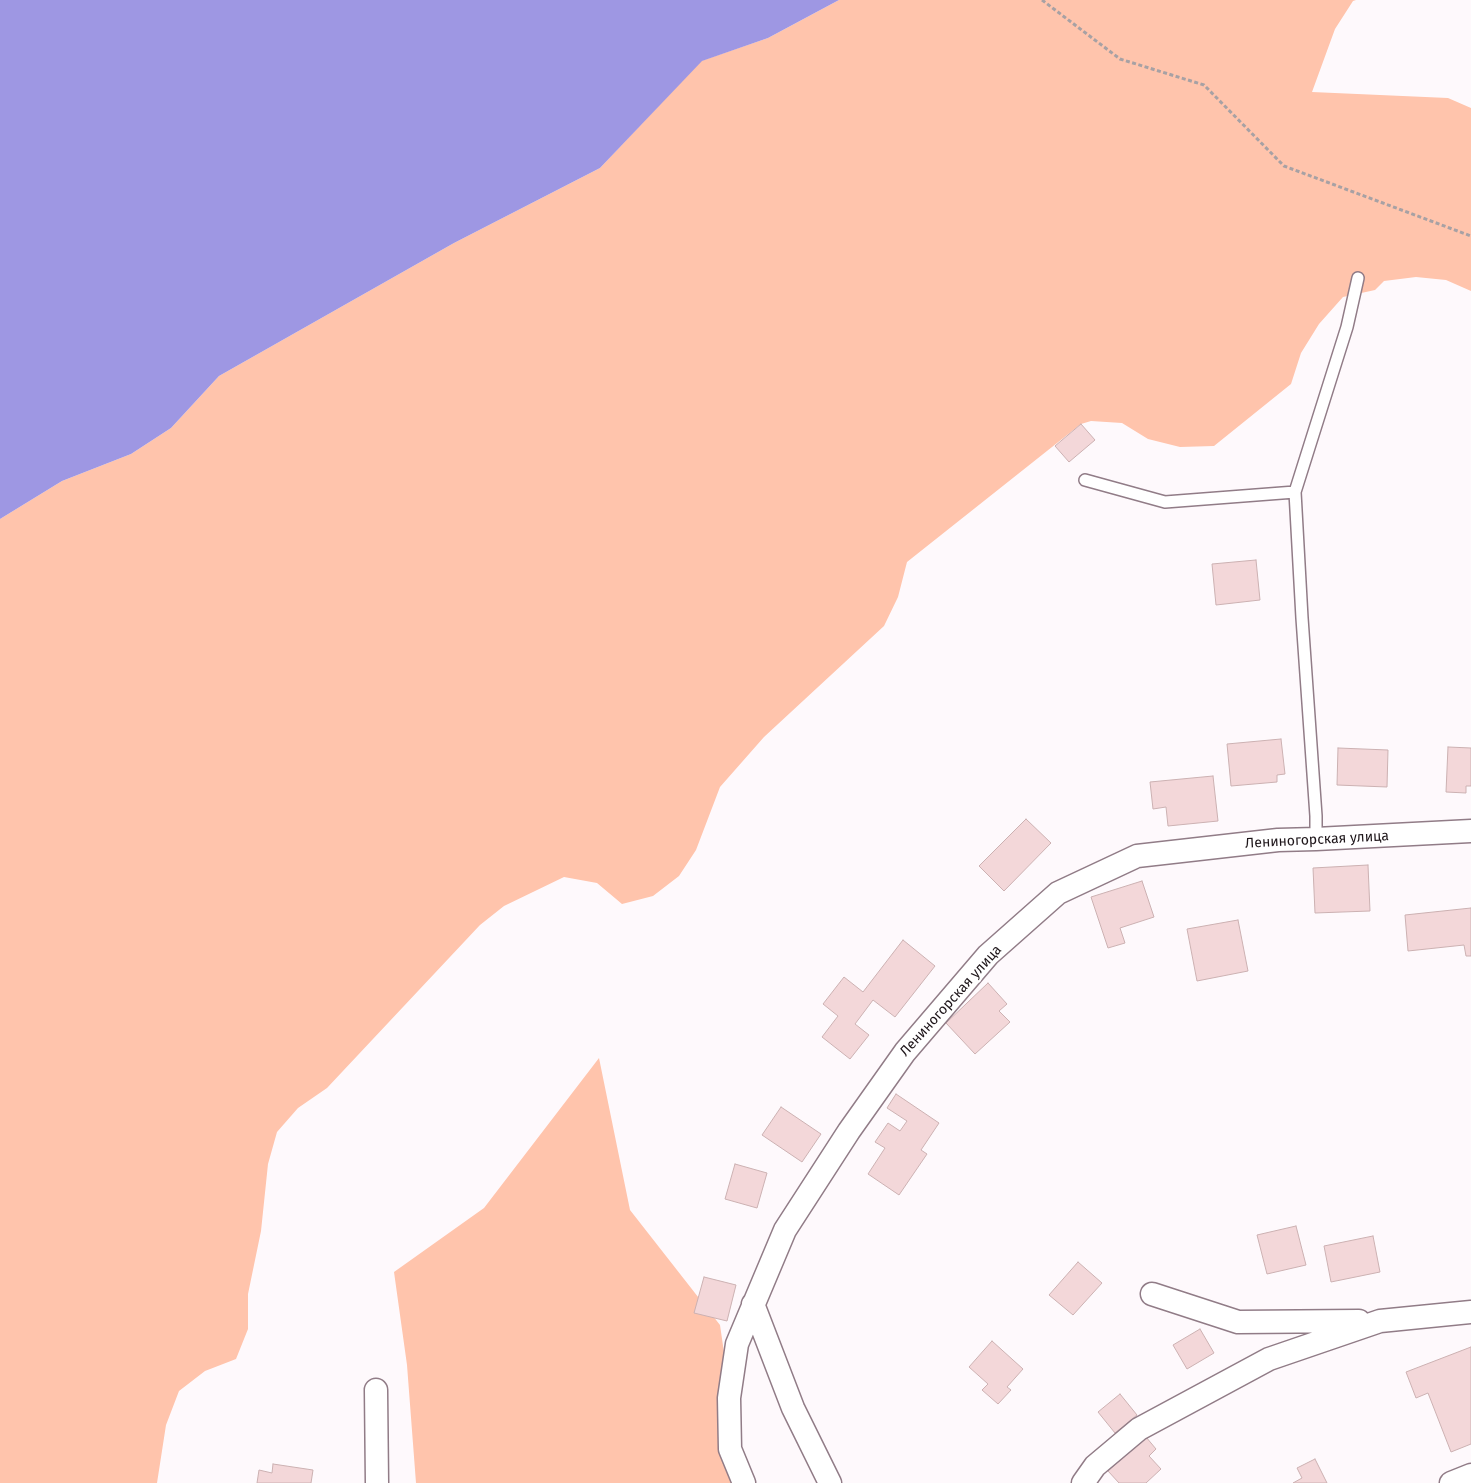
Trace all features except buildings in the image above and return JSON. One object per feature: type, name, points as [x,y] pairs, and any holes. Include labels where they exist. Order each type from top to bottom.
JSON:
[{"type":"street","name":"Лениногорская улица","points":[[744,1483],[730,1449],[728,1398],[736,1344],[785,1230],[849,1131],[905,1052],[988,956],[1058,893],[1137,856],[1278,840],[1471,831]]},
{"type":"street","points":[[1152,1294],[1238,1322],[1380,1321],[1471,1312]]},
{"type":"street","points":[[753,1304],[793,1408],[830,1483]]},
{"type":"street","points":[[1083,1483],[1095,1466],[1139,1428],[1269,1359],[1380,1321]]},
{"type":"street","points":[[376,1390],[377,1483]]},
{"type":"street","points":[[1451,1483],[1471,1475]]},
{"type":"lane","points":[[1316,839],[1295,492],[1347,327],[1358,278]]},
{"type":"lane","points":[[1085,480],[1165,502],[1295,492]]},
{"type":"path","points":[[1042,0],[1120,59],[1204,84],[1284,166],[1471,236]]},
{"type":"shaded area","points":[[0,0],[839,0],[768,38],[702,61],[600,168],[454,243],[219,376],[171,428],[131,454],[62,481],[0,519]]},
{"type":"shaded area","points":[[839,0],[1356,0],[1353,1],[1335,29],[1312,92],[1448,98],[1471,108],[1471,291],[1446,280],[1416,277],[1384,281],[1375,290],[1343,297],[1319,324],[1301,353],[1291,384],[1214,446],[1180,447],[1148,439],[1122,423],[1091,421],[1081,424],[907,562],[898,597],[884,626],[764,737],[720,787],[696,850],[679,876],[653,896],[622,904],[597,883],[564,877],[504,906],[480,925],[327,1088],[298,1108],[277,1132],[268,1164],[261,1231],[248,1294],[248,1329],[236,1359],[205,1371],[179,1391],[166,1425],[157,1483],[0,1483],[0,519],[62,481],[131,454],[171,428],[219,376],[454,243],[600,168],[701,61],[768,38]]},
{"type":"shaded area","points":[[599,1058],[630,1210],[720,1325],[743,1483],[416,1483],[407,1365],[394,1272],[484,1208]]}]
